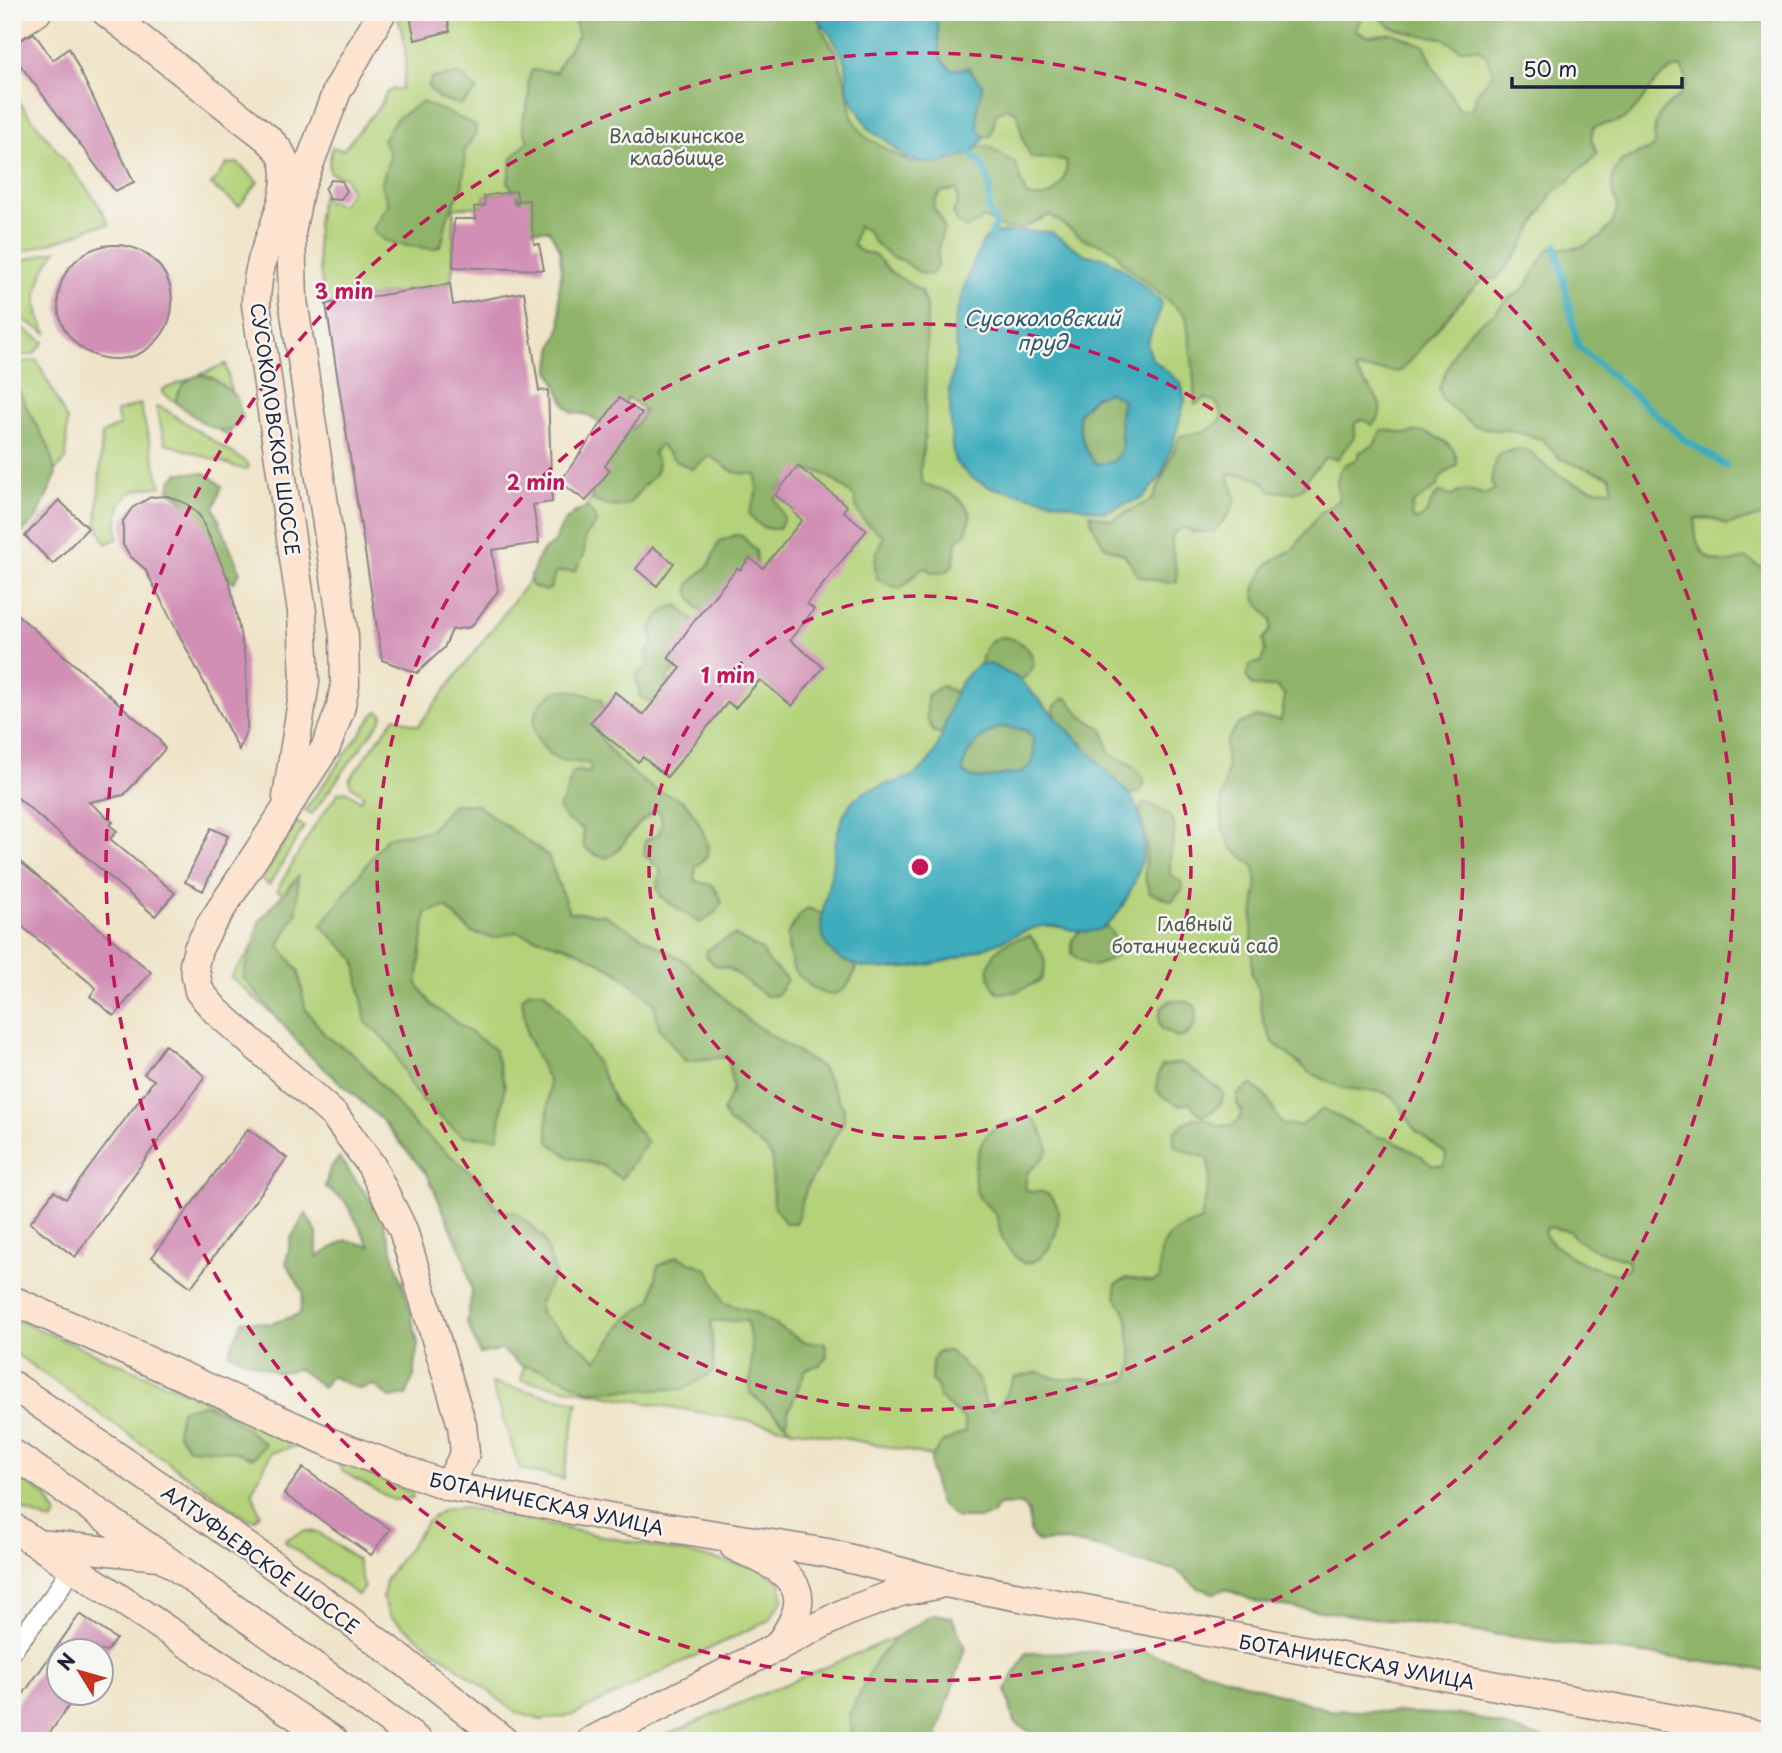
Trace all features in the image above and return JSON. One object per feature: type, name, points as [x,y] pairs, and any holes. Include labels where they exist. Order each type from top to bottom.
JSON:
[{"type":"main road","points":[[12,27],[37,12]]},
{"type":"main road","name":"СУСОКОЛОВСКОЕ ШОССЕ","points":[[106,12],[267,138],[281,152],[284,160],[285,187],[258,277],[256,305],[302,612],[305,682],[286,807]]},
{"type":"main road","name":"СУСОКОЛОВСКОЕ ШОССЕ","points":[[382,12],[337,91],[324,124],[299,191],[290,249],[293,299],[344,636],[345,685],[340,710],[326,747],[198,949],[194,965],[199,991],[216,1011],[335,1115],[371,1165],[394,1209],[403,1230],[462,1425],[464,1453],[448,1486]]},
{"type":"main road","points":[[267,138],[289,145],[304,143],[324,124]]},
{"type":"main road","points":[[256,305],[259,296],[267,289],[277,288],[287,292],[293,299]]},
{"type":"main road","name":"БОТАНИЧЕСКАЯ УЛИЦА","points":[[12,1300],[331,1443],[448,1486],[712,1536],[828,1553],[946,1583],[1770,1737]]},
{"type":"main road","name":"АЛТУФЬЕВСКОЕ ШОССЕ","points":[[12,1384],[254,1551],[457,1702],[504,1741]]},
{"type":"main road","points":[[12,1453],[161,1556],[418,1741]]},
{"type":"main road","points":[[12,1527],[334,1741]]},
{"type":"main road","points":[[712,1536],[783,1572],[796,1587],[798,1604],[792,1622],[777,1648]]},
{"type":"main road","points":[[36,1544],[161,1556]]},
{"type":"main road","name":"БОТАНИЧЕСКАЯ УЛИЦА","points":[[591,1741],[857,1608],[900,1592],[946,1583]]},
{"type":"street","points":[[12,1650],[56,1593],[72,1567]]},
{"type":"green space","name":"Главный ботанический сад","points":[[396,12],[1770,12],[1770,1663],[1047,1490],[954,1461],[880,1445],[521,1380],[546,1261],[231,977],[289,898],[277,890],[315,825],[338,793],[347,791],[360,801],[364,796],[351,786],[349,780],[395,717],[418,726],[619,463],[643,414],[613,303],[561,209],[518,201],[516,191],[484,196],[485,206],[454,208],[453,267],[450,284],[326,304],[317,249],[319,208],[323,194],[327,202],[342,204],[351,191],[345,177],[330,173],[332,147],[343,150],[382,103],[386,93],[401,89],[405,50]]},
{"type":"green space","name":"Владыкинское кладбище","points":[[571,12],[816,12],[825,35],[836,52],[852,117],[864,136],[911,163],[936,160],[968,148],[987,146],[1015,163],[1026,195],[1042,197],[1060,186],[1067,162],[1032,158],[1024,142],[1016,112],[1006,108],[996,114],[991,136],[971,137],[979,82],[969,67],[954,71],[942,70],[922,12],[1770,12],[1770,514],[1726,525],[1714,519],[1696,518],[1695,525],[1699,547],[1714,561],[1746,558],[1770,573],[1770,1673],[1260,1603],[1225,1589],[1214,1593],[1198,1588],[1176,1570],[1137,1562],[1101,1548],[1066,1541],[1038,1542],[1030,1533],[1029,1513],[1021,1504],[998,1505],[992,1515],[980,1518],[957,1518],[939,1503],[931,1470],[931,1458],[943,1442],[965,1432],[964,1419],[939,1398],[938,1388],[931,1380],[932,1362],[937,1352],[949,1351],[971,1372],[978,1380],[986,1403],[992,1411],[1002,1401],[1014,1378],[1039,1372],[1058,1379],[1092,1379],[1108,1384],[1126,1380],[1132,1369],[1133,1359],[1129,1322],[1117,1300],[1116,1284],[1127,1278],[1153,1282],[1160,1278],[1161,1254],[1167,1240],[1180,1229],[1201,1220],[1210,1176],[1208,1159],[1174,1145],[1174,1133],[1190,1120],[1200,1118],[1219,1126],[1232,1125],[1240,1119],[1238,1094],[1252,1085],[1266,1096],[1281,1124],[1300,1126],[1323,1109],[1378,1137],[1390,1139],[1421,1156],[1431,1165],[1444,1166],[1446,1154],[1415,1130],[1394,1098],[1383,1092],[1342,1088],[1309,1072],[1273,1042],[1263,1021],[1259,991],[1252,973],[1252,925],[1257,884],[1254,866],[1232,848],[1223,829],[1221,805],[1227,768],[1225,744],[1239,724],[1255,717],[1281,720],[1285,695],[1277,687],[1252,686],[1246,676],[1250,665],[1261,662],[1265,651],[1263,639],[1271,630],[1271,619],[1256,601],[1254,589],[1267,565],[1293,550],[1320,513],[1339,500],[1337,481],[1342,467],[1358,458],[1358,453],[1374,445],[1382,430],[1405,434],[1420,432],[1434,436],[1454,452],[1457,465],[1442,476],[1438,486],[1413,504],[1411,516],[1415,520],[1425,515],[1433,499],[1441,492],[1452,496],[1468,490],[1485,495],[1495,489],[1491,483],[1494,464],[1499,455],[1515,449],[1530,452],[1550,469],[1576,484],[1594,489],[1613,489],[1610,477],[1560,459],[1542,439],[1473,425],[1443,401],[1439,388],[1455,350],[1470,330],[1496,312],[1506,300],[1524,289],[1549,248],[1582,247],[1601,237],[1612,224],[1618,206],[1612,190],[1613,175],[1621,161],[1654,147],[1658,117],[1685,86],[1687,79],[1681,67],[1663,75],[1625,118],[1594,127],[1591,137],[1597,154],[1594,158],[1569,182],[1552,193],[1519,252],[1496,279],[1484,279],[1467,294],[1401,371],[1355,370],[1376,397],[1380,411],[1372,425],[1362,419],[1355,423],[1354,437],[1337,459],[1326,457],[1308,477],[1304,487],[1295,493],[1272,491],[1253,477],[1228,475],[1236,498],[1232,510],[1214,532],[1192,532],[1183,527],[1173,533],[1177,581],[1169,583],[1138,576],[1125,555],[1104,546],[1092,524],[1090,514],[1112,520],[1153,499],[1180,436],[1210,429],[1223,416],[1216,402],[1205,398],[1195,405],[1186,316],[1123,263],[1115,251],[1085,240],[1050,215],[1023,228],[1005,229],[984,218],[967,228],[958,223],[953,213],[958,202],[957,190],[941,192],[933,207],[944,228],[938,248],[938,266],[931,275],[920,273],[902,260],[891,257],[873,241],[868,231],[858,226],[853,245],[862,252],[874,254],[891,272],[921,291],[927,309],[925,436],[920,472],[923,484],[956,497],[971,515],[966,533],[957,541],[953,565],[946,572],[934,573],[924,568],[899,589],[877,579],[876,556],[884,536],[860,516],[855,497],[832,479],[816,471],[795,475],[779,491],[775,498],[784,518],[779,529],[762,526],[749,514],[757,491],[756,474],[734,472],[710,456],[692,469],[676,461],[660,445],[653,453],[658,463],[655,475],[631,502],[618,506],[594,501],[588,490],[614,442],[636,425],[645,411],[628,398],[603,427],[590,416],[573,413],[565,405],[550,370],[552,350],[561,326],[560,249],[549,230],[532,230],[521,201],[508,183],[512,158],[528,141],[522,122],[528,104],[528,83],[532,70],[556,72],[579,35]],"holes":[[[1375,13],[1391,27],[1443,38],[1460,49],[1477,48],[1486,55],[1493,74],[1477,93],[1473,108],[1460,110],[1435,70],[1425,46],[1393,33],[1368,36],[1355,31],[1362,16]],[[1547,1227],[1569,1231],[1577,1240],[1593,1249],[1628,1260],[1629,1267],[1619,1274],[1577,1260],[1550,1240],[1544,1233]]]},
{"type":"green space","points":[[455,74],[465,77],[477,91],[461,105],[438,98],[428,87],[432,78]]},
{"type":"green space","points":[[12,93],[98,203],[109,225],[92,227],[73,236],[12,255]]},
{"type":"green space","points":[[422,102],[476,126],[476,132],[464,152],[462,188],[448,215],[442,242],[439,247],[433,249],[391,242],[377,235],[373,229],[388,203],[381,185],[390,156],[383,139],[396,119]]},
{"type":"green space","points":[[238,163],[258,182],[239,206],[211,185],[227,164]]},
{"type":"green space","points":[[57,250],[44,270],[38,291],[38,313],[48,334],[12,313],[12,264]]},
{"type":"green space","points":[[12,321],[44,342],[34,354],[12,357]]},
{"type":"green space","points":[[37,360],[67,420],[66,459],[12,518],[12,364]]},
{"type":"green space","points":[[226,364],[236,421],[228,436],[162,393],[162,390]]},
{"type":"green space","points":[[12,375],[49,447],[56,476],[36,519],[12,543]]},
{"type":"green space","points":[[201,375],[213,378],[236,396],[243,419],[232,429],[224,431],[210,426],[178,405],[176,399],[182,387],[192,378]]},
{"type":"green space","points":[[1109,391],[1123,400],[1120,416],[1122,449],[1113,462],[1096,464],[1082,441],[1078,414],[1094,397]]},
{"type":"green space","points":[[140,404],[161,487],[138,490],[124,499],[117,516],[118,538],[106,544],[97,525],[102,434],[120,425],[116,412]]},
{"type":"green space","points":[[156,407],[161,407],[246,462],[249,467],[245,470],[165,443]]},
{"type":"green space","points":[[179,473],[206,473],[222,486],[214,508],[240,572],[234,582],[221,571],[189,506],[169,490],[171,480]]},
{"type":"green space","points":[[588,508],[596,523],[585,537],[584,555],[575,571],[556,572],[550,589],[545,591],[532,586],[530,578],[542,552],[556,541],[567,519]]},
{"type":"green space","points":[[736,535],[742,536],[756,551],[758,572],[717,606],[700,611],[690,595],[689,586],[708,566],[720,541]]},
{"type":"green space","points":[[678,605],[696,623],[676,668],[668,677],[668,691],[658,705],[640,697],[636,678],[638,673],[649,668],[646,651],[654,645],[652,631],[656,619],[666,610]]},
{"type":"green space","points":[[1001,637],[1019,642],[1031,654],[1032,668],[1018,681],[981,664],[986,647]]},
{"type":"green space","points":[[942,686],[963,696],[956,736],[934,732],[927,719],[927,695]]},
{"type":"green space","points":[[561,690],[571,690],[601,699],[603,705],[596,729],[607,746],[635,775],[654,789],[681,800],[695,817],[708,849],[706,857],[696,867],[694,879],[714,887],[722,902],[716,912],[700,923],[661,897],[657,887],[661,870],[644,855],[645,841],[658,835],[662,823],[660,812],[655,811],[636,826],[613,855],[601,857],[584,847],[583,829],[569,821],[559,808],[572,773],[589,773],[591,769],[589,763],[568,762],[556,758],[546,750],[535,732],[536,712],[541,703]]},
{"type":"green space","points":[[1063,698],[1068,699],[1080,715],[1103,730],[1110,754],[1139,772],[1145,783],[1140,793],[1127,794],[1093,759],[1083,744],[1059,726],[1053,708]]},
{"type":"green space","points":[[379,711],[383,715],[381,720],[312,814],[305,810],[375,713]]},
{"type":"green space","points":[[1000,727],[1025,730],[1033,738],[1031,765],[1018,774],[981,778],[968,775],[963,771],[970,750],[987,734]]},
{"type":"green space","points":[[1144,803],[1169,815],[1175,827],[1170,874],[1181,882],[1183,888],[1172,901],[1150,893],[1147,885],[1146,838],[1140,814],[1141,805]]},
{"type":"green space","points":[[453,804],[477,805],[548,856],[569,912],[604,915],[686,962],[749,1021],[822,1068],[844,1109],[844,1121],[806,1189],[796,1223],[785,1223],[773,1204],[772,1158],[766,1149],[728,1122],[723,1111],[733,1088],[728,1057],[685,1061],[659,1028],[654,1003],[618,972],[574,949],[516,932],[494,938],[471,932],[446,907],[426,913],[417,984],[432,1005],[494,1049],[505,1085],[498,1138],[463,1136],[437,1115],[413,1090],[392,1047],[366,1022],[355,959],[321,926],[387,837],[431,830]]},
{"type":"green space","points":[[297,822],[304,827],[269,885],[262,880]]},
{"type":"green space","points":[[298,877],[297,911],[279,945],[299,972],[305,1008],[326,1036],[356,1056],[417,1128],[479,1179],[497,1209],[518,1213],[544,1239],[555,1273],[539,1304],[541,1315],[597,1360],[625,1320],[652,1300],[658,1266],[677,1256],[709,1270],[724,1303],[754,1312],[804,1342],[825,1343],[827,1356],[820,1365],[806,1369],[788,1412],[786,1423],[794,1431],[750,1393],[752,1345],[747,1321],[711,1321],[714,1371],[684,1389],[589,1391],[545,1370],[520,1365],[502,1350],[480,1354],[467,1322],[472,1292],[464,1257],[428,1176],[381,1119],[306,1052],[243,977],[260,920]]},
{"type":"green space","points":[[808,908],[824,915],[859,956],[853,976],[836,994],[818,991],[793,968],[787,935],[799,916]]},
{"type":"green space","points":[[1088,922],[1108,928],[1119,944],[1117,954],[1094,966],[1072,954],[1072,940]]},
{"type":"green space","points":[[734,935],[763,951],[770,963],[787,980],[777,995],[766,996],[730,969],[715,965],[706,956],[707,950]]},
{"type":"green space","points":[[1030,936],[1044,957],[1040,981],[1015,992],[998,993],[989,974],[993,956],[1006,943]]},
{"type":"green space","points":[[529,991],[544,991],[560,1010],[596,1061],[616,1104],[647,1142],[621,1179],[603,1166],[569,1157],[550,1143],[547,1131],[549,1082],[527,1035],[522,999]]},
{"type":"green space","points":[[1171,1000],[1189,1002],[1196,1007],[1192,1030],[1179,1038],[1161,1029],[1159,1020],[1161,1008]]},
{"type":"green space","points":[[1180,1063],[1223,1092],[1220,1104],[1214,1110],[1202,1115],[1190,1103],[1178,1105],[1156,1089],[1162,1066]]},
{"type":"green space","points":[[1023,1118],[1034,1119],[1049,1149],[1027,1173],[1025,1188],[1030,1192],[1043,1192],[1052,1197],[1057,1205],[1058,1216],[1054,1238],[1048,1249],[1039,1258],[1026,1264],[1017,1259],[1007,1246],[996,1215],[978,1195],[975,1178],[978,1152],[985,1137],[1004,1123]]},
{"type":"green space","points":[[339,1158],[381,1214],[410,1309],[418,1344],[414,1376],[406,1395],[390,1398],[374,1385],[359,1389],[331,1376],[323,1387],[299,1369],[277,1373],[229,1353],[243,1320],[270,1324],[300,1314],[303,1292],[286,1263],[291,1238],[306,1214],[317,1233],[317,1257],[346,1240],[370,1246],[345,1201],[325,1187],[330,1168]]},
{"type":"green space","points":[[12,1318],[299,1441],[297,1446],[271,1453],[252,1491],[260,1514],[254,1520],[246,1518],[12,1351]]},
{"type":"green space","points":[[491,1383],[578,1402],[563,1479],[520,1469]]},
{"type":"green space","points":[[204,1404],[227,1414],[265,1444],[253,1458],[232,1451],[188,1448],[177,1432],[181,1410]]},
{"type":"green space","points":[[336,1459],[412,1493],[413,1498],[393,1500],[342,1471]]},
{"type":"green space","points":[[12,1472],[46,1496],[57,1515],[52,1522],[12,1505]]},
{"type":"green space","points":[[461,1507],[758,1568],[780,1582],[783,1599],[769,1620],[573,1715],[541,1720],[516,1712],[390,1616],[383,1599],[386,1579],[427,1522],[443,1510]]},
{"type":"green space","points":[[304,1531],[318,1532],[357,1560],[364,1587],[358,1595],[286,1543],[285,1540]]},
{"type":"green space","points":[[934,1614],[952,1617],[965,1648],[938,1732],[938,1741],[852,1741],[849,1715],[875,1662],[896,1637]]},
{"type":"green space","points":[[896,1637],[875,1662],[849,1715],[852,1741],[652,1741]]},
{"type":"green space","points":[[1142,1651],[1330,1710],[1466,1715],[1552,1741],[1051,1741],[1044,1740],[1014,1722],[1006,1689],[1026,1653]]},
{"type":"water","points":[[819,12],[933,12],[937,20],[939,49],[944,63],[951,69],[967,69],[982,84],[977,112],[978,130],[984,139],[972,153],[935,165],[906,158],[886,140],[870,131],[848,93],[846,63],[820,21]]},
{"type":"water","name":"Сусоколовский пруд","points":[[1051,232],[1086,255],[1103,257],[1125,270],[1161,301],[1161,309],[1147,343],[1152,359],[1181,383],[1185,400],[1161,476],[1143,498],[1104,512],[989,487],[970,477],[955,462],[949,390],[957,353],[955,319],[964,287],[982,243],[992,233]],"holes":[[[1109,392],[1123,400],[1120,416],[1122,449],[1113,462],[1096,464],[1082,441],[1078,414],[1094,397]]]},
{"type":"water","points":[[981,664],[990,664],[1018,678],[1131,796],[1144,836],[1137,876],[1119,911],[1104,927],[1096,930],[1088,932],[1054,926],[1037,927],[947,961],[894,969],[856,965],[840,958],[828,947],[822,930],[823,909],[841,822],[854,800],[865,792],[909,777],[928,763],[936,749],[952,701],[968,674]],"holes":[[[1000,727],[1025,730],[1033,738],[1034,752],[1031,765],[1018,774],[974,778],[963,771],[970,750],[987,734]]]},
{"type":"building","points":[[409,12],[446,12],[450,31],[415,40]]},
{"type":"building","points":[[34,33],[53,60],[69,48],[134,182],[115,191],[12,54],[12,44]]},
{"type":"building","points":[[331,180],[342,181],[347,191],[340,200],[329,199],[325,189]]},
{"type":"building","points":[[516,191],[518,201],[529,200],[534,244],[539,244],[544,270],[453,267],[454,219],[476,219],[474,207],[485,206],[484,196]]},
{"type":"building","points":[[115,245],[137,250],[155,262],[167,280],[172,302],[167,324],[155,342],[137,354],[115,359],[93,354],[75,342],[63,324],[58,302],[63,280],[75,262],[93,250]]},
{"type":"building","points":[[450,284],[453,305],[524,292],[539,391],[548,390],[552,502],[533,505],[539,543],[492,550],[498,591],[471,627],[452,630],[444,648],[417,673],[382,660],[326,304]]},
{"type":"building","points":[[619,398],[642,413],[605,466],[610,470],[586,501],[560,482]]},
{"type":"building","points":[[798,466],[847,506],[843,511],[867,530],[807,604],[814,609],[790,640],[823,667],[792,706],[760,680],[735,708],[728,702],[667,777],[643,757],[638,762],[590,723],[615,692],[643,715],[681,668],[668,658],[737,568],[740,570],[750,558],[763,568],[802,520],[775,495]]},
{"type":"building","points":[[168,496],[187,504],[200,516],[230,583],[246,663],[247,729],[239,750],[145,569],[131,557],[123,545],[123,521],[132,508],[151,497]]},
{"type":"building","points":[[59,500],[88,528],[53,564],[25,536]]},
{"type":"building","points":[[653,547],[674,563],[657,586],[636,569]]},
{"type":"building","points":[[12,610],[157,737],[165,749],[124,795],[89,802],[113,822],[110,825],[117,831],[110,839],[175,893],[155,916],[12,793]]},
{"type":"building","points":[[211,828],[228,836],[203,891],[185,882]]},
{"type":"building","points":[[12,855],[151,972],[114,1016],[90,996],[96,988],[12,918]]},
{"type":"building","points":[[165,1045],[205,1076],[75,1257],[30,1223],[54,1191],[66,1199],[154,1080],[144,1074]]},
{"type":"building","points":[[248,1129],[287,1158],[191,1287],[152,1257]]},
{"type":"building","points":[[303,1468],[390,1529],[371,1555],[284,1494]]},
{"type":"building","points":[[80,1614],[115,1638],[63,1638]]},
{"type":"building","points":[[46,1662],[46,1708],[67,1708],[44,1741],[12,1741],[12,1710]]},
{"type":"waterway","points":[[967,149],[987,176],[990,191],[988,209],[996,223],[992,233]]},
{"type":"waterway","points":[[1556,246],[1578,346],[1684,439],[1726,466]]}]
